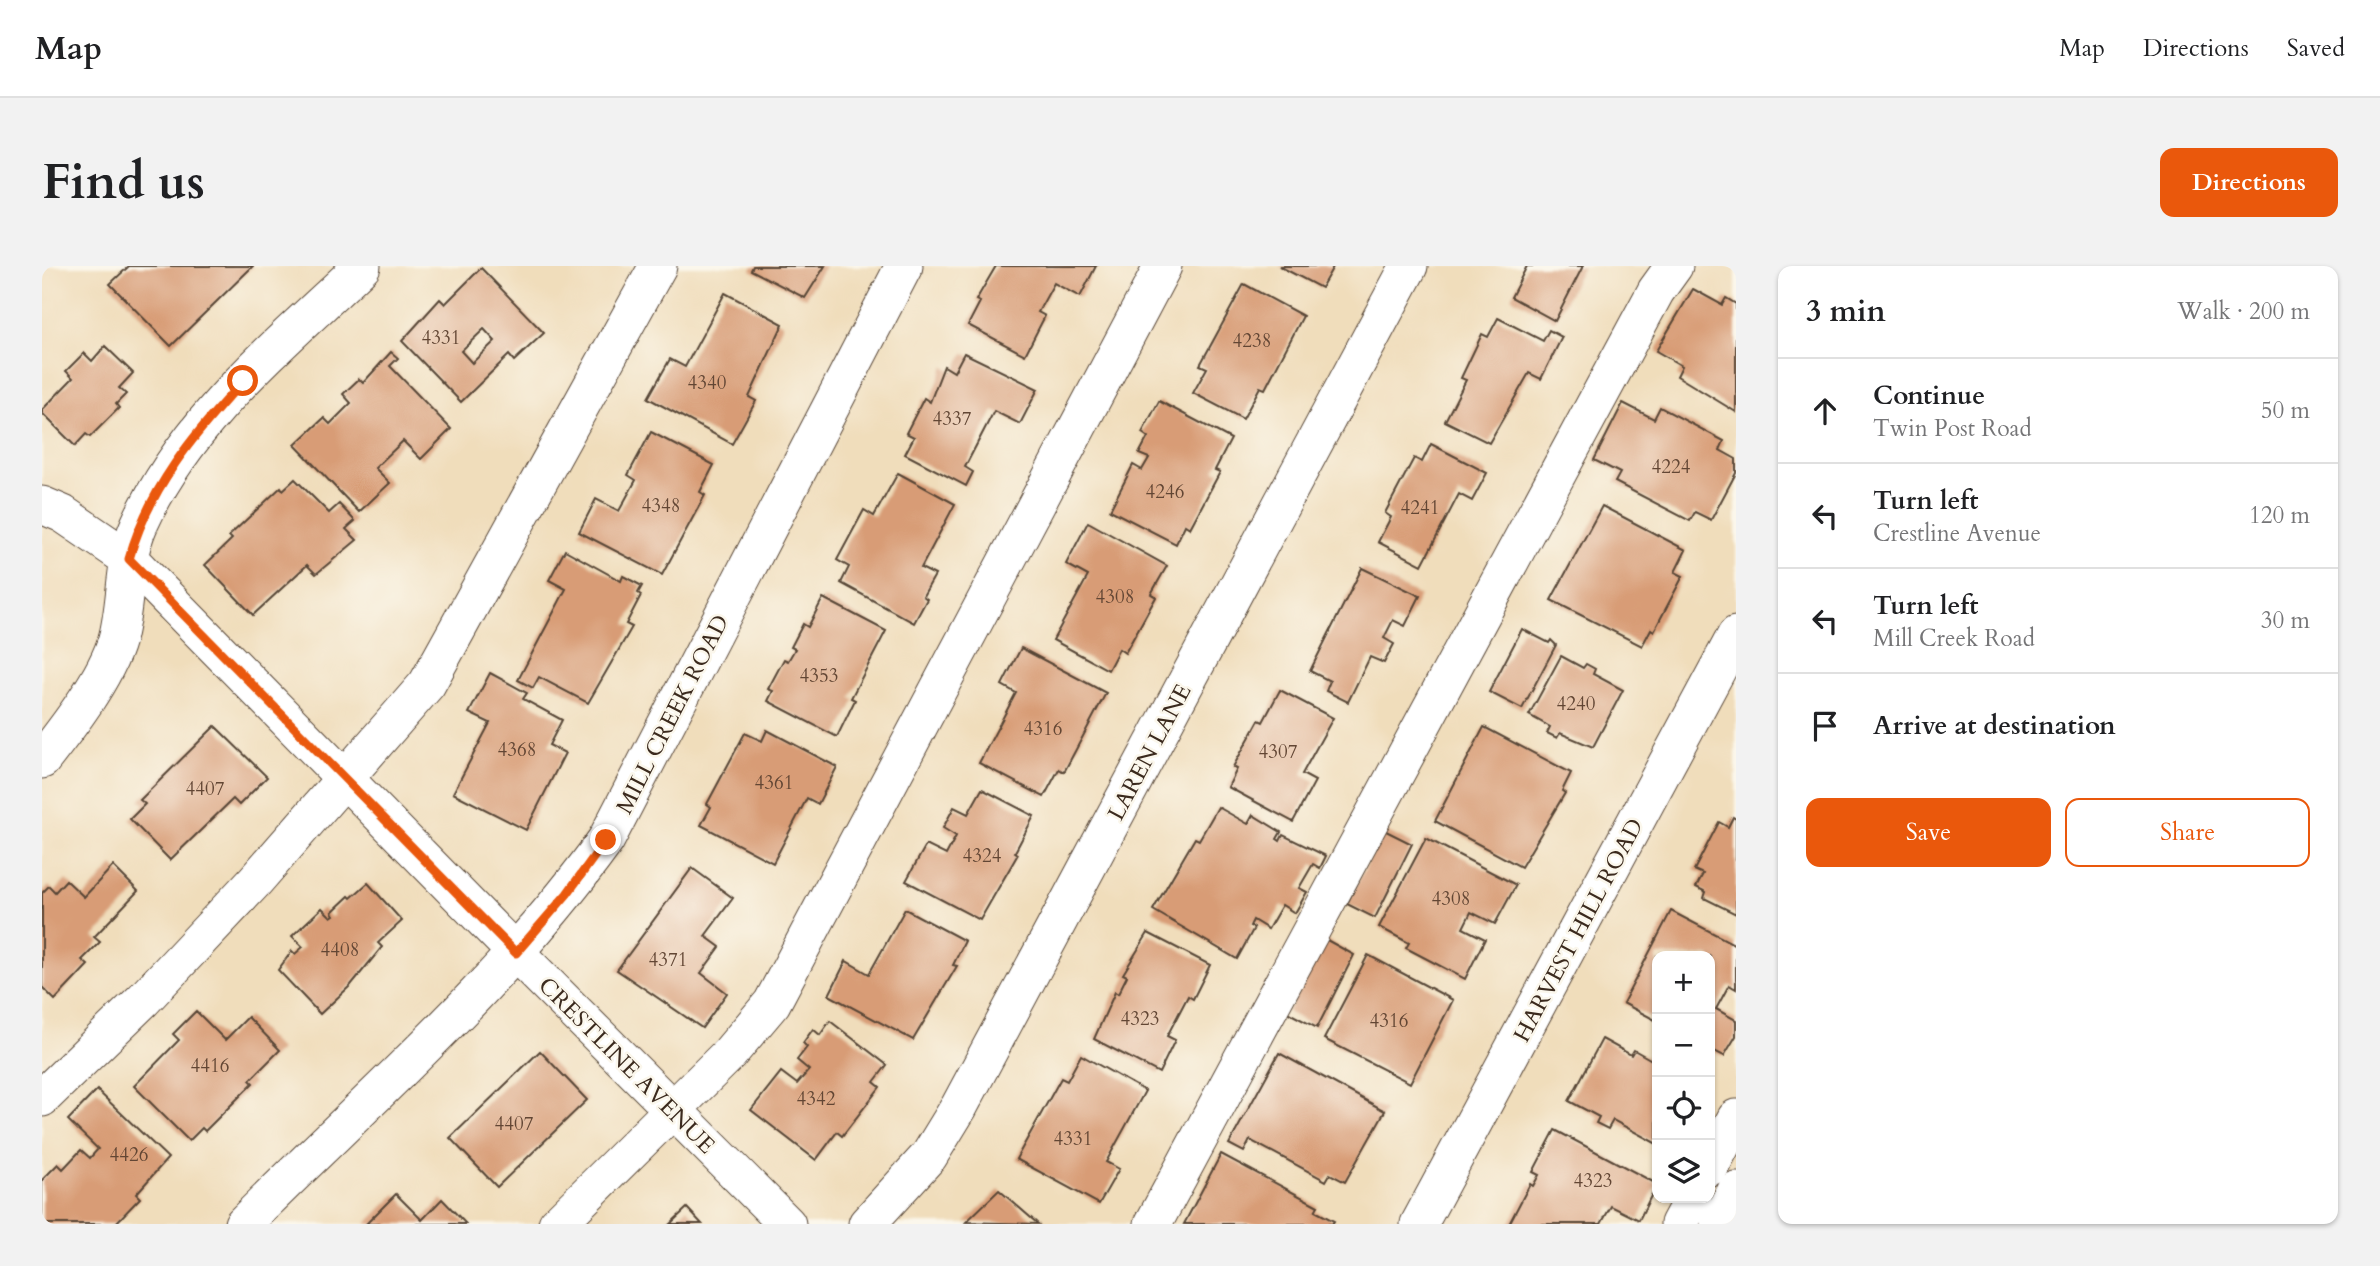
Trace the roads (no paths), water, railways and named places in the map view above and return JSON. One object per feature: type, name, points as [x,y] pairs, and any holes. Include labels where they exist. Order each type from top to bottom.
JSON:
[{"type":"street","points":[[42,761],[82,709],[117,641],[129,559],[138,527],[168,470],[195,433],[243,381],[362,266]]},
{"type":"street","points":[[42,1098],[143,1000],[255,881],[343,777],[427,684],[658,266]]},
{"type":"street","name":"MILL CREEK ROAD","points":[[243,1224],[516,953],[567,894],[606,840],[904,266]]},
{"type":"street","points":[[556,1224],[752,1030],[772,1003],[1163,266]]},
{"type":"street","name":"LAREN LANE","points":[[867,1224],[929,1156],[960,1107],[1409,266]]},
{"type":"street","points":[[1153,1224],[1656,291],[1674,266]]},
{"type":"street","name":"CRESTLINE AVENUE","points":[[42,505],[63,514],[129,559],[671,1110],[787,1224]]},
{"type":"street","name":"HARVEST HILL ROAD","points":[[1419,1224],[1736,635]]},
{"type":"street","points":[[1715,1158],[1736,1118]]},
{"type":"street","points":[[1719,1224],[1736,1191]]},
{"type":"street","points":[[1679,1224],[1690,1203]]}]
